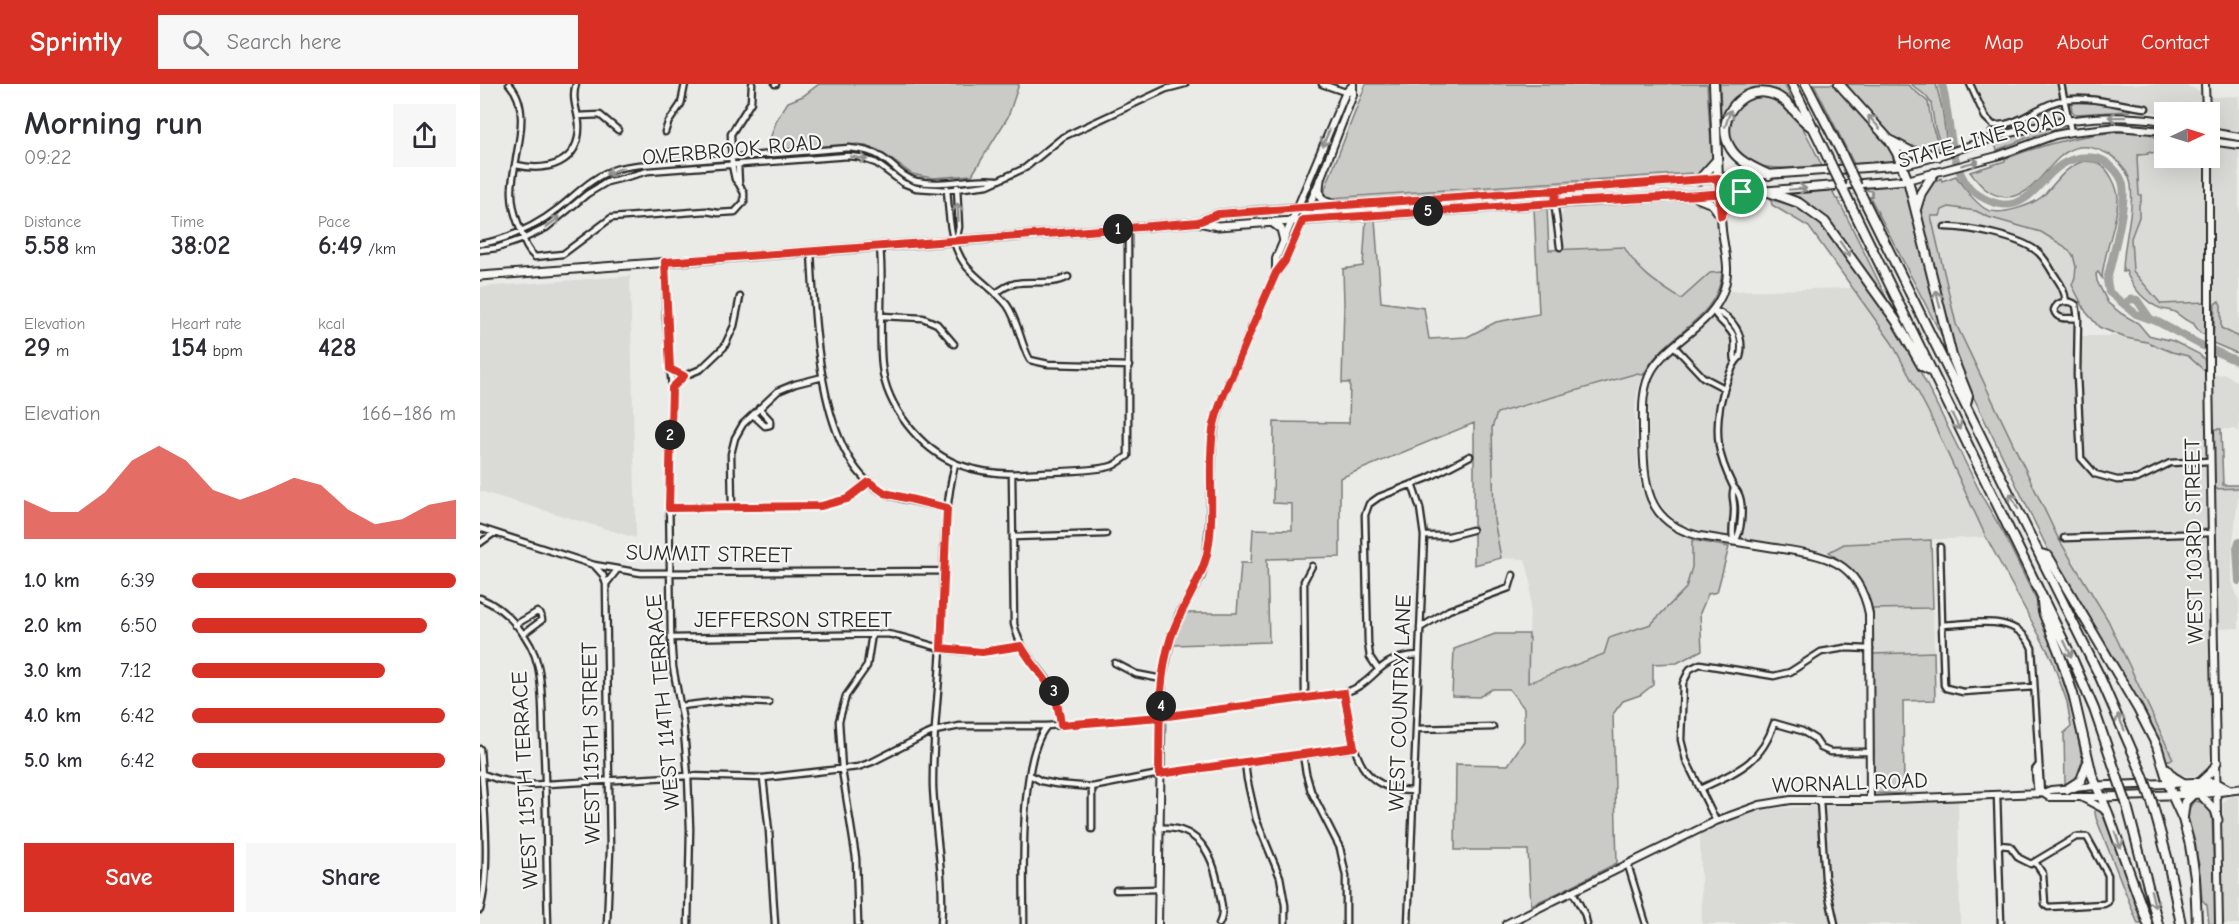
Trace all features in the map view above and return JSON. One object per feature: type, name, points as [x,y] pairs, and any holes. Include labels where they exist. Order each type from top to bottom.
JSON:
[{"type":"highway","points":[[1714,84],[1718,178]]},
{"type":"highway","points":[[1792,84],[2042,596],[2094,709],[2126,802],[2158,924]]},
{"type":"highway","points":[[1806,84],[2041,554],[2116,711],[2152,802],[2167,857],[2181,924]]},
{"type":"highway","points":[[1839,84],[1890,141],[1907,180],[1952,356],[1968,396],[1966,404]]},
{"type":"highway","points":[[1769,175],[1743,161],[1734,154],[1728,144],[1725,123],[1733,105],[1751,94],[1759,92],[1772,94],[1788,103],[1806,125],[1815,129]]},
{"type":"highway","points":[[1890,141],[1910,151],[1938,156]]},
{"type":"highway","points":[[1699,180],[1717,160]]},
{"type":"highway","points":[[1916,211],[1921,193],[1934,173]]},
{"type":"highway","points":[[1766,191],[1799,203],[1825,222],[1896,322],[1922,366],[1930,370]]},
{"type":"highway","points":[[2041,554],[2048,556],[2147,725],[2183,819],[2195,878],[2197,924]]},
{"type":"highway","points":[[2042,596],[2043,612],[2073,694],[2095,786],[2109,815],[2148,924]]},
{"type":"highway","points":[[2067,789],[2081,780],[2088,759]]},
{"type":"highway","points":[[2163,765],[2168,773],[2183,783]]},
{"type":"highway","points":[[2183,819],[2185,802],[2196,794]]},
{"type":"main road","points":[[2205,84],[2206,102]]},
{"type":"main road","points":[[1276,273],[1276,259],[1350,85]]},
{"type":"main road","points":[[1158,924],[1162,679],[1171,637],[1179,615],[1201,576],[1207,553],[1212,443],[1217,413],[1276,273],[1285,261],[1320,180],[1353,95],[1350,85]]},
{"type":"main road","name":"STATE LINE ROAD","points":[[480,276],[1128,228],[1198,222],[1218,214],[1901,165],[2069,119],[2117,117],[2154,120]]},
{"type":"main road","name":"STATE LINE ROAD","points":[[1198,222],[1215,226],[1273,223],[1907,180],[1998,156],[2055,135],[2118,127],[2154,130]]},
{"type":"main road","points":[[2220,134],[2239,137]]},
{"type":"main road","points":[[2220,142],[2239,145]]},
{"type":"main road","name":"WEST 103RD STREET","points":[[2209,168],[2211,533],[2220,924]]},
{"type":"main road","points":[[1718,178],[1727,275],[1721,297],[1713,310],[1653,369],[1644,391],[1644,475],[1647,489],[1660,514],[1678,528],[1691,534],[1819,554],[1845,569],[1859,586],[1867,604],[1870,649],[1870,800]]},
{"type":"main road","points":[[1320,180],[1318,192],[1321,199],[1325,203],[1337,205]]},
{"type":"main road","points":[[1721,216],[1727,205],[1742,192]]},
{"type":"main road","points":[[1691,196],[1709,202],[1721,216]]},
{"type":"main road","points":[[1273,223],[1281,229],[1284,241]]},
{"type":"main road","points":[[2200,782],[2212,771],[2217,762]]},
{"type":"main road","name":"WORNALL ROAD","points":[[1506,924],[1716,821],[1760,805],[1791,800],[1870,800],[2040,794],[2051,790],[2095,786],[2168,783],[2217,783],[2228,789]]},
{"type":"main road","points":[[2172,795],[2180,790],[2212,788],[2217,783]]},
{"type":"main road","name":"WORNALL ROAD","points":[[2040,794],[2049,797],[2102,797],[2218,793],[2228,789],[2239,789]]},
{"type":"main road","points":[[2196,794],[2215,810],[2218,820]]},
{"type":"main road","points":[[2080,797],[2102,808],[2109,815]]},
{"type":"street","points":[[509,84],[516,91],[519,107],[520,142],[513,180],[513,211],[526,249],[535,257],[558,256],[611,219],[706,211],[735,212],[744,201],[744,193],[735,179],[735,165],[731,158],[731,134],[748,109],[753,96],[752,84]]},
{"type":"street","points":[[516,165],[543,168],[566,158],[577,140],[579,126],[573,94],[576,84]]},
{"type":"street","points":[[665,132],[668,123],[681,104],[685,84]]},
{"type":"street","name":"OVERBROOK ROAD","points":[[480,250],[497,248],[523,239],[546,228],[587,194],[607,182],[648,171],[858,157],[876,163],[903,183],[916,188],[947,190],[988,185],[1026,168],[1063,137],[1166,87],[1185,84]]},
{"type":"street","points":[[1322,84],[1353,95]]},
{"type":"street","name":"STATE LINE ROAD","points":[[1970,84],[1985,117],[1993,125],[2028,116],[2050,104],[2064,100],[2081,99],[2146,108]]},
{"type":"street","points":[[2061,84],[2071,132]]},
{"type":"street","points":[[578,116],[600,115],[618,130]]},
{"type":"street","name":"OVERBROOK ROAD","points":[[480,244],[521,232],[559,208],[579,190],[615,169],[663,162],[857,149],[874,153],[909,178],[930,183],[997,180]]},
{"type":"street","points":[[947,182],[950,229],[956,241]]},
{"type":"street","points":[[956,182],[959,227],[957,249],[966,266],[1006,304],[1016,321],[1028,357],[1032,362],[1129,366]]},
{"type":"street","points":[[1556,190],[1555,203],[1560,247]]},
{"type":"street","points":[[1945,227],[1968,228],[1973,231],[1998,234],[2033,249],[2040,254],[2064,289],[2066,302]]},
{"type":"street","points":[[880,247],[882,366],[889,394],[902,418],[925,442],[955,464],[983,472],[1012,474],[1112,466],[1128,456],[1128,228]]},
{"type":"street","points":[[811,252],[823,377],[836,435],[848,457],[869,482],[885,493],[947,508]]},
{"type":"street","name":"WEST 114TH TERRACE","points":[[665,262],[672,388],[669,508],[671,638],[673,667],[681,706],[687,776],[690,829],[688,924]]},
{"type":"street","points":[[996,294],[1003,287],[1011,284],[1058,282],[1068,277]]},
{"type":"street","points":[[672,388],[684,376],[701,369],[724,347],[734,326],[740,297]]},
{"type":"street","points":[[2078,318],[2062,318],[2055,313],[2055,305],[2059,302],[2071,302],[2076,305],[2078,318],[2077,375],[2081,458],[2095,474],[2117,480],[2138,479],[2170,464],[2210,461]]},
{"type":"street","points":[[1713,310],[1732,333],[1735,344],[1735,360],[1724,388],[1718,417],[1719,446],[1734,488],[1732,493],[1735,512],[1732,536],[1734,542]]},
{"type":"street","points":[[881,316],[923,318],[937,324],[954,344]]},
{"type":"street","points":[[1674,346],[1703,377],[1724,388]]},
{"type":"street","points":[[670,369],[684,376]]},
{"type":"street","points":[[732,507],[731,454],[738,431],[769,398],[788,386],[823,377]]},
{"type":"street","points":[[753,415],[765,426],[770,425],[770,420],[759,408]]},
{"type":"street","points":[[1378,669],[1370,657],[1368,644],[1365,515],[1369,504],[1379,497],[1470,456]]},
{"type":"street","points":[[941,924],[942,899],[933,788],[947,508],[955,464]]},
{"type":"street","points":[[1012,474],[1014,624],[1021,646],[1053,689],[1061,725]]},
{"type":"street","points":[[669,508],[821,506],[847,499],[869,482]]},
{"type":"street","name":"WEST COUNTRY LANE","points":[[1408,924],[1424,536],[1420,508],[1412,484]]},
{"type":"street","name":"SUMMIT STREET","points":[[480,528],[594,565],[641,573],[945,571]]},
{"type":"street","points":[[1424,536],[1449,536],[1472,530]]},
{"type":"street","points":[[480,543],[494,533]]},
{"type":"street","points":[[2064,538],[2211,533]]},
{"type":"street","points":[[1013,537],[1106,534]]},
{"type":"street","points":[[1940,547],[1944,685],[1946,688],[1963,692],[2034,687]]},
{"type":"street","points":[[594,565],[603,575],[606,584]]},
{"type":"street","points":[[1305,698],[1304,581],[1312,566]]},
{"type":"street","points":[[606,584],[617,570]]},
{"type":"street","points":[[1420,628],[1449,610],[1509,588],[1513,575]]},
{"type":"street","name":"WEST 115TH STREET","points":[[606,584],[609,850],[607,924]]},
{"type":"street","name":"WEST 115TH TERRACE","points":[[480,598],[501,611],[523,634],[538,665],[546,785],[548,924]]},
{"type":"street","points":[[515,625],[537,612],[541,615],[542,620],[523,634]]},
{"type":"street","points":[[1942,625],[2003,623],[2021,631],[2029,642],[2033,657],[2038,766],[2035,770],[2040,794]]},
{"type":"street","points":[[858,924],[856,858],[842,770],[840,711],[846,696],[867,666],[872,634]]},
{"type":"street","name":"JEFFERSON STREET","points":[[671,638],[872,634],[901,636],[941,648],[982,652],[1021,646]]},
{"type":"street","points":[[1716,821],[1686,760],[1681,740],[1683,683],[1690,669],[1700,664],[1774,676],[1790,672],[1821,652],[1845,648],[1870,649]]},
{"type":"street","points":[[481,774],[515,783],[546,785],[608,779],[687,776],[763,778],[842,770],[872,762],[935,731],[960,726],[1047,726],[1160,717],[1344,693],[1361,686],[1378,669],[1396,658],[1419,655]]},
{"type":"street","points":[[1115,663],[1136,674],[1162,679]]},
{"type":"street","points":[[1344,693],[1354,747],[1362,768],[1373,780],[1392,789],[1413,791]]},
{"type":"street","points":[[681,706],[722,701],[769,703]]},
{"type":"street","points":[[1700,789],[1727,777],[1754,759],[1769,738],[1774,723],[1802,731],[1815,739],[1821,748],[1830,752],[1870,752]]},
{"type":"street","points":[[1024,924],[1025,808],[1036,745],[1042,731],[1047,726]]},
{"type":"street","points":[[1416,729],[1493,727]]},
{"type":"street","points":[[1030,775],[1056,784],[1092,787],[1159,774],[1354,747]]},
{"type":"street","points":[[480,749],[485,817],[485,888],[480,910]]},
{"type":"street","points":[[1303,754],[1311,791],[1340,848],[1346,876],[1346,924]]},
{"type":"street","points":[[1245,762],[1252,804],[1280,877],[1285,905],[1285,924]]},
{"type":"street","points":[[763,778],[775,924]]},
{"type":"street","points":[[1092,787],[1092,829]]},
{"type":"street","points":[[1997,795],[2001,924]]},
{"type":"street","points":[[1820,801],[1825,878],[1835,924]]},
{"type":"street","points":[[1158,828],[1172,827],[1184,830],[1203,846],[1214,868],[1219,890],[1223,914],[1219,924]]},
{"type":"street","points":[[1999,845],[2010,846],[2028,864],[2076,837],[2087,837],[2108,875],[2108,902],[2048,907],[2045,904],[2043,874],[2035,862]]},
{"type":"street","points":[[1628,865],[1646,924]]},
{"type":"street","points":[[1116,890],[1158,889]]},
{"type":"street","points":[[1573,892],[1587,924]]},
{"type":"street","points":[[1522,916],[1526,924]]},
{"type":"shaded area","points":[[819,84],[1019,84],[1008,117],[972,175],[933,178],[912,174],[878,150],[859,144],[772,150],[771,136],[777,119],[788,102],[803,96]]},
{"type":"shaded area","points":[[1366,84],[1707,84],[1712,159],[1702,173],[1693,176],[1692,173],[1331,198],[1325,195],[1325,189]]},
{"type":"shaded area","points":[[1720,84],[1784,84],[1794,104],[1786,99],[1749,92],[1721,121]]},
{"type":"shaded area","points":[[1814,84],[1834,84],[1891,150],[1895,161],[1854,164]]},
{"type":"shaded area","points":[[1845,84],[1908,85],[1928,102],[1932,126],[1940,148],[1919,151],[1904,146],[1905,144],[1893,137]]},
{"type":"shaded area","points":[[1911,84],[1936,84],[1947,146],[1942,148],[1935,128],[1931,103]]},
{"type":"shaded area","points":[[1974,84],[2181,84],[2202,92],[2202,102],[2154,102],[2154,112],[2143,110],[2143,105],[2074,95],[2059,97],[2027,113],[1996,122],[1990,119]]},
{"type":"shaded area","points":[[1766,96],[1777,101],[1794,116],[1807,135],[1822,166],[1766,167],[1757,165],[1740,155],[1730,137],[1730,118],[1734,109],[1742,102],[1752,97]]},
{"type":"shaded area","points":[[2239,96],[2239,134],[2220,130],[2220,102],[2211,102],[2211,97]]},
{"type":"shaded area","points":[[2075,101],[2129,107],[2130,111],[2075,114],[2071,104]]},
{"type":"shaded area","points":[[2057,105],[2063,108],[2063,113],[2059,117],[1991,133],[1988,131],[1992,127],[2001,127],[2038,116]]},
{"type":"shaded area","points":[[2063,124],[2064,127],[2059,129],[1997,150],[1994,142]]},
{"type":"shaded area","points":[[2118,132],[2149,133],[2154,136],[2154,153],[2148,152],[2148,154],[2138,155],[2137,158],[2141,202],[2139,217],[2131,238],[2133,271],[2161,304],[2206,302],[2205,335],[2200,333],[2193,323],[2175,312],[2150,303],[2132,283],[2126,271],[2123,272],[2132,196],[2126,172],[2114,158],[2093,148],[2075,148],[2057,159],[2027,191],[2006,197],[1990,192],[1970,172],[2033,149],[2089,135]]},
{"type":"shaded area","points":[[2220,146],[2239,148],[2239,341],[2214,333],[2214,168],[2220,168]]},
{"type":"shaded area","points":[[2154,150],[2154,168],[2203,168],[2206,302],[2161,304],[2133,271],[2131,238],[2137,225],[2134,151]]},
{"type":"shaded area","points":[[2084,161],[2098,163],[2106,169],[2118,194],[2117,209],[2102,278],[2098,272],[2096,274],[2108,303],[2138,323],[2148,335],[2173,341],[2199,354],[2204,359],[2206,372],[2188,356],[2147,342],[2126,338],[2099,327],[2086,312],[2072,285],[2076,267],[2073,255],[2064,246],[2041,232],[1988,217],[1976,211],[1949,207],[1942,210],[1940,216],[1931,216],[1956,324],[2058,538],[2108,620],[2173,759],[2165,761],[2138,702],[2056,566],[1971,392],[1955,350],[1920,209],[1923,195],[1932,183],[1941,178],[1942,181],[1956,176],[1968,193],[1984,208],[1998,212],[2016,209],[2040,198],[2067,170]]},
{"type":"shaded area","points":[[1906,184],[1946,344],[1870,197],[1872,191],[1867,190],[1866,187]]},
{"type":"shaded area","points":[[1829,190],[1835,192],[1833,193],[1894,313],[1824,218],[1807,204],[1786,195],[1795,192]]},
{"type":"shaded area","points":[[1689,200],[1706,205],[1715,214],[1722,272],[1710,273],[1682,300],[1634,264],[1624,248],[1566,250],[1561,218],[1565,207]]},
{"type":"shaded area","points":[[1771,200],[1804,210],[1816,219],[1903,337],[2053,635],[2066,677],[2083,764],[2079,774],[2072,781],[2065,784],[2064,733],[2071,727],[2067,702],[2051,657],[1986,537],[1928,411],[1892,343],[1809,227],[1772,205]]},
{"type":"shaded area","points":[[1949,207],[1976,211],[1988,217],[2041,232],[2064,246],[2073,255],[2076,267],[2072,285],[2082,303],[2082,336],[2122,336],[2147,342],[2188,356],[2206,372],[2205,468],[2212,737],[2209,769],[2200,776],[2176,775],[2168,768],[2165,761],[2173,759],[2108,620],[2058,538],[1956,324],[1931,215],[1940,216],[1942,210]]},
{"type":"shaded area","points":[[1534,208],[1547,208],[1549,250],[1624,247],[1643,271],[1681,299],[1710,273],[1722,272],[1720,286],[1715,297],[1699,317],[1657,355],[1643,375],[1638,373],[1497,413],[1492,428],[1494,520],[1501,558],[1474,565],[1474,423],[1340,478],[1340,557],[1267,559],[1269,642],[1173,645],[1185,613],[1237,613],[1241,563],[1251,563],[1253,529],[1292,530],[1292,504],[1273,503],[1274,422],[1349,423],[1350,383],[1342,383],[1343,269],[1363,266],[1366,220],[1375,219],[1381,302],[1424,308],[1429,339],[1467,337],[1496,322],[1539,314]]},
{"type":"shaded area","points":[[630,276],[636,538],[480,491],[480,287]]},
{"type":"shaded area","points":[[1852,288],[1892,343],[1928,411],[1986,537],[1844,544],[1829,552],[1709,533],[1674,519],[1657,498],[1651,485],[1649,471],[1649,392],[1656,373],[1664,362],[1712,319],[1722,307],[1730,291]]},
{"type":"shaded area","points":[[2219,301],[2221,328],[2239,337],[2239,354],[2213,343],[2215,304]]},
{"type":"shaded area","points":[[1638,373],[1643,375],[1635,409],[1638,472],[1642,491],[1651,509],[1665,525],[1692,540],[1692,567],[1686,588],[1651,624],[1609,638],[1604,654],[1527,683],[1531,582],[1525,559],[1501,558],[1494,520],[1492,428],[1497,413]]},
{"type":"shaded area","points":[[2226,374],[2239,383],[2239,432],[2235,429],[2213,429],[2212,375]]},
{"type":"shaded area","points":[[2213,429],[2221,429],[2223,485],[2239,485],[2239,488],[2214,489]]},
{"type":"shaded area","points":[[2239,488],[2232,551],[2232,582],[2239,601],[2239,628],[2217,629],[2214,489]]},
{"type":"shaded area","points":[[1692,540],[1729,547],[1717,592],[1708,594],[1700,613],[1702,650],[1677,663],[1653,664],[1653,685],[1640,695],[1623,701],[1613,714],[1617,863],[1531,905],[1528,850],[1455,850],[1456,764],[1508,765],[1524,741],[1524,708],[1509,689],[1492,689],[1479,697],[1452,696],[1454,649],[1495,634],[1529,634],[1528,683],[1604,654],[1609,638],[1651,624],[1686,588],[1692,567]]},
{"type":"shaded area","points":[[1931,540],[1933,608],[1870,609],[1864,591],[1855,576],[1829,552],[1844,544]]},
{"type":"shaded area","points":[[1933,608],[1934,652],[1873,654],[1870,609]]},
{"type":"shaded area","points":[[1934,652],[1935,700],[1903,701],[1904,794],[1876,793],[1874,790],[1873,654]]},
{"type":"shaded area","points":[[2239,796],[2239,924],[2223,924],[2223,803],[2229,797]]},
{"type":"shaded area","points":[[1958,801],[1960,924],[1837,924],[1829,886],[1825,846],[1825,806]]},
{"type":"shaded area","points":[[2194,801],[2206,803],[2212,815],[2216,924],[2209,924],[2207,905],[2202,900],[2199,865],[2187,819],[2187,811]]},
{"type":"shaded area","points":[[1814,806],[1818,809],[1821,870],[1832,924],[1702,924],[1700,834],[1743,814],[1758,810]]},
{"type":"shaded area","points":[[2094,807],[2100,810],[2104,818],[2145,924],[2138,924],[2096,818]]},
{"type":"waterway","points":[[1942,84],[1954,153],[1963,178],[1970,188],[1990,201],[2012,204],[2026,197],[2055,170],[2069,161],[2086,157],[2104,161],[2119,176],[2124,194],[2107,280],[2109,292],[2136,314],[2156,321],[2239,362]]},
{"type":"waterway","points":[[2125,303],[2131,299],[2137,300],[2149,317]]},
{"type":"waterway","points":[[2239,542],[2237,548],[2239,581]]},
{"type":"route","points":[[1742,192],[1719,194],[1691,196],[1555,203],[1556,190],[1218,214],[1198,222],[1128,228],[665,262],[670,369],[684,376],[672,388],[669,508],[821,506],[847,499],[869,482],[885,493],[947,508],[941,648],[982,652],[1021,646],[1056,695],[1061,725],[1160,717],[1344,693],[1354,747],[1159,774],[1160,717],[1165,657],[1179,615],[1201,576],[1210,538],[1212,443],[1217,413],[1276,273],[1285,261],[1303,220],[1555,203],[1556,190],[1718,178],[1719,194],[1721,216],[1727,205],[1742,192]]}]
